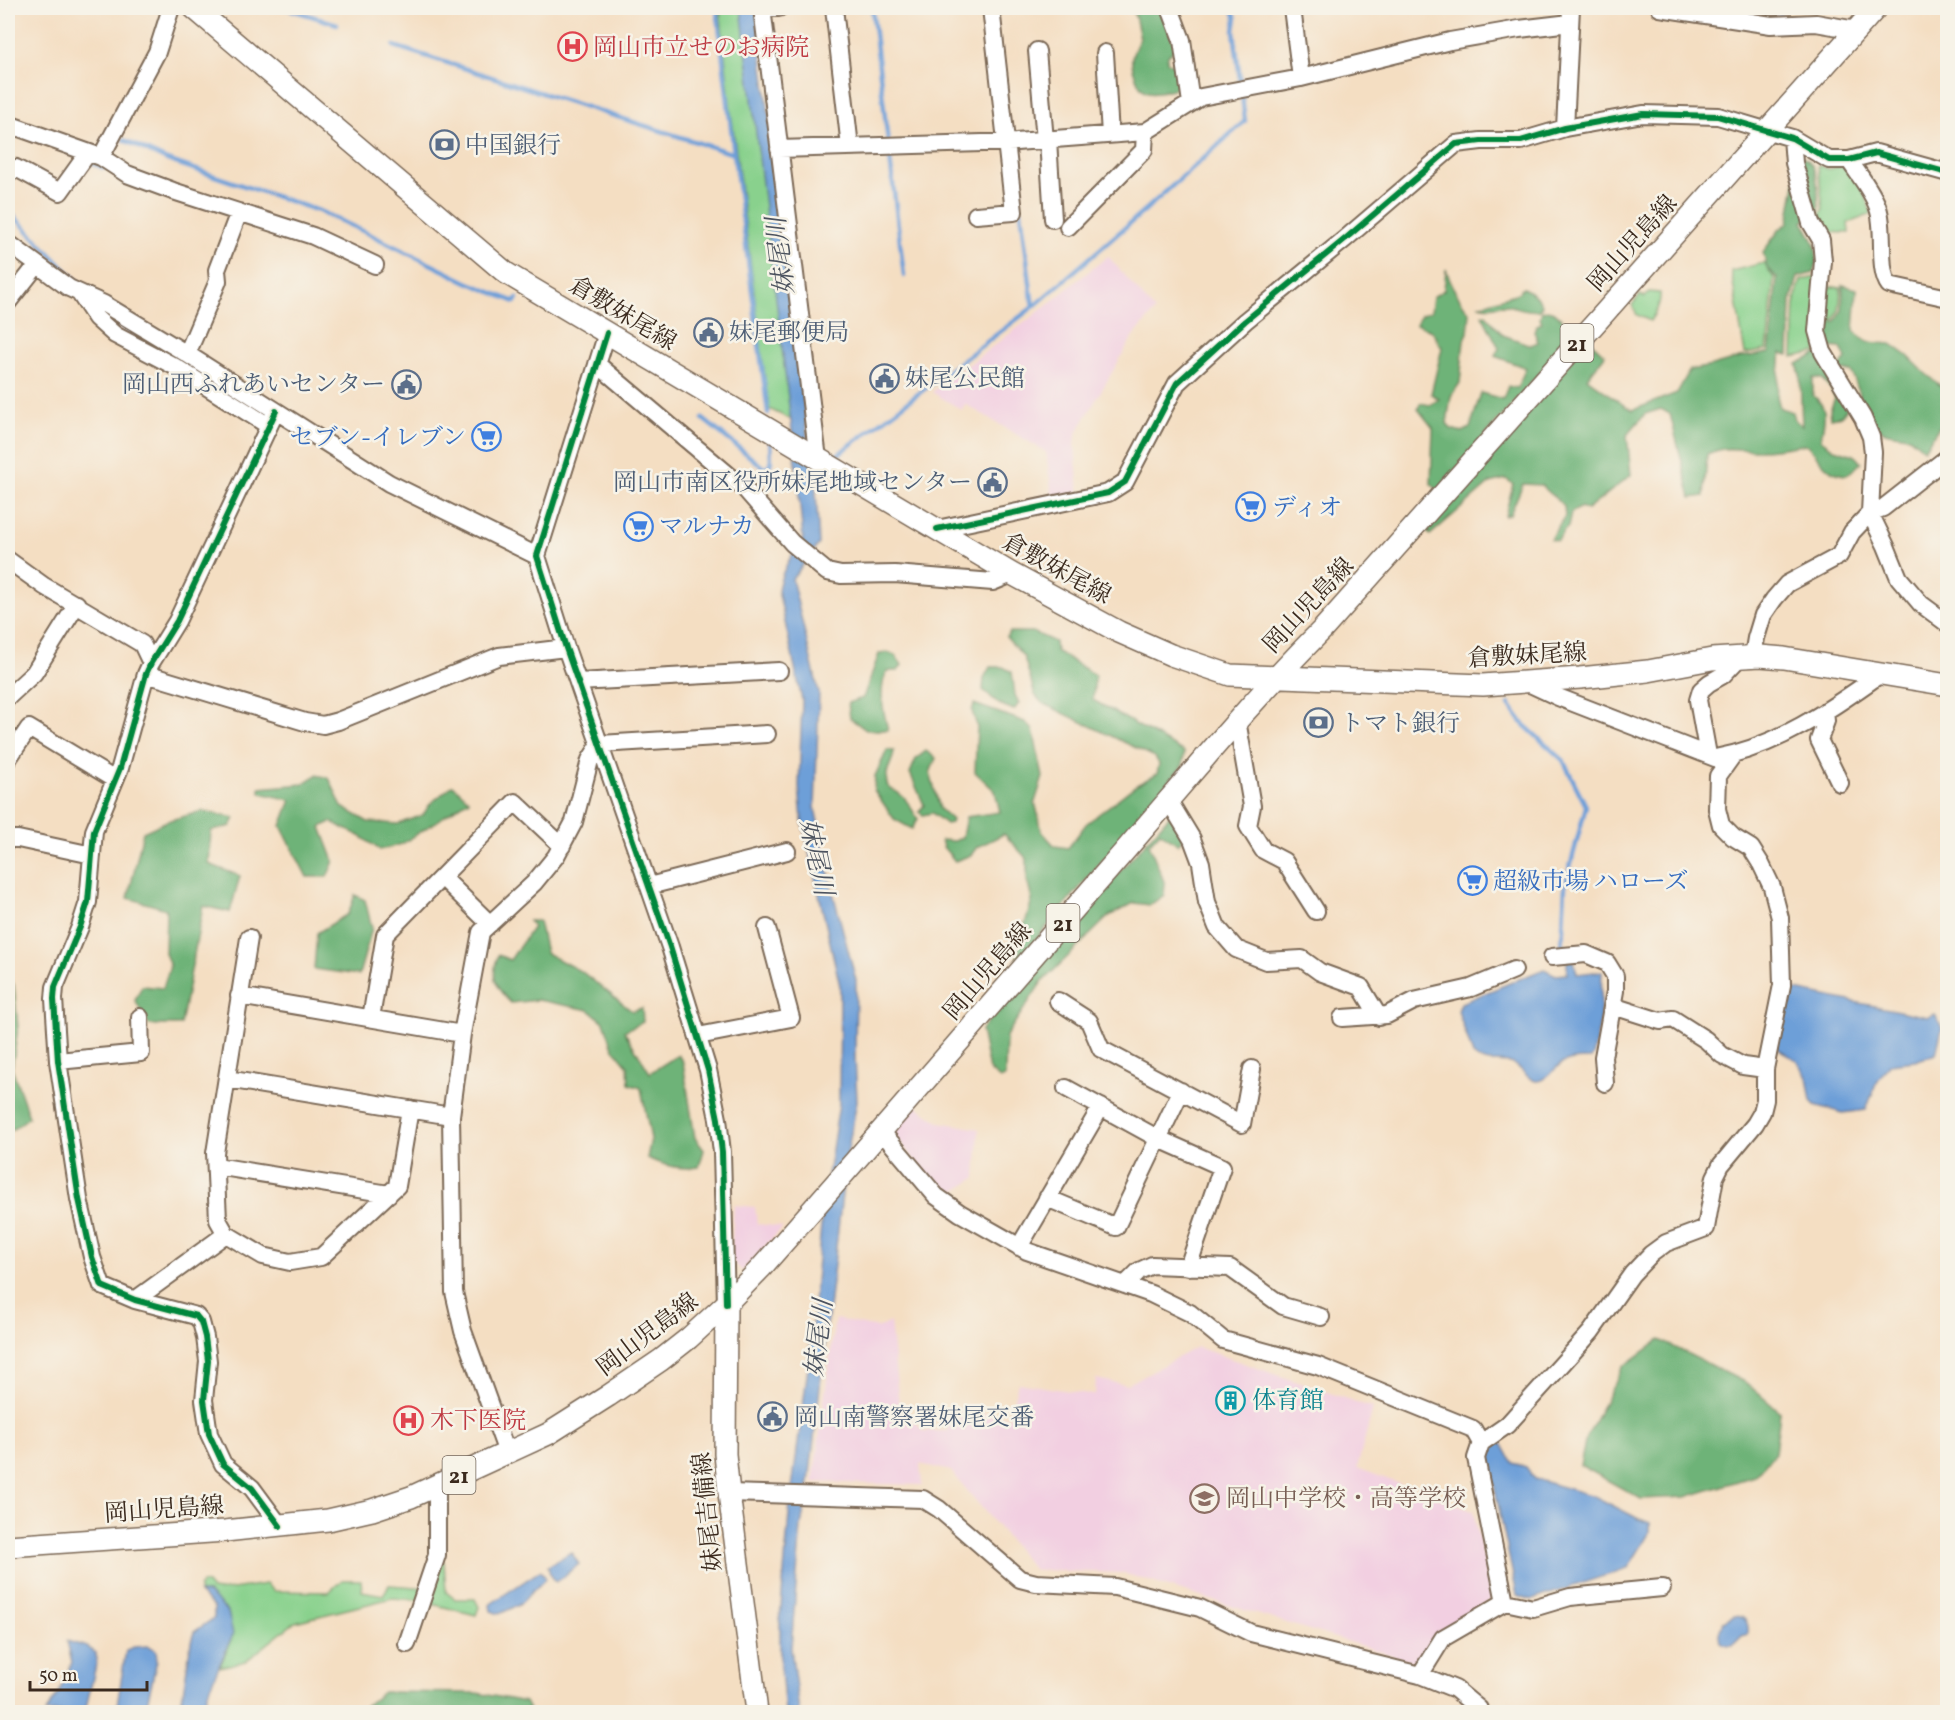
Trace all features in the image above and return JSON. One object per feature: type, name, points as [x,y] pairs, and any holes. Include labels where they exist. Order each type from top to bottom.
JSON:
[{"type":"main road","name":"倉敷妹尾線","points":[[194,8],[506,273],[1012,574],[1119,632],[1171,655],[1230,675],[1483,685],[1528,683],[1648,671],[1712,659],[1746,656],[1785,658],[1947,685]]},
{"type":"main road","name":"岡山児島線","points":[[8,1542],[280,1526],[328,1520],[372,1510],[411,1497],[548,1434],[662,1360],[726,1304],[821,1200],[1237,720],[1331,620],[1876,8]]},
{"type":"main road","name":"妹尾吉備線","points":[[726,1304],[725,1454],[757,1713]]},
{"type":"street","points":[[8,174],[16,168],[60,192],[89,157],[157,52],[171,8]]},
{"type":"street","points":[[768,8],[779,149],[815,457]]},
{"type":"street","points":[[834,8],[850,147]]},
{"type":"street","points":[[975,215],[1014,212],[991,8]]},
{"type":"street","points":[[1170,8],[1182,40],[1191,103]]},
{"type":"street","points":[[1292,8],[1301,78]]},
{"type":"street","points":[[1671,9],[1771,24],[1816,23],[1856,30]]},
{"type":"street","points":[[779,149],[1006,142],[1145,132],[1201,97],[1301,78],[1450,41],[1519,29],[1570,15],[1565,128]]},
{"type":"street","points":[[1037,51],[1053,219]]},
{"type":"street","points":[[1105,53],[1110,135]]},
{"type":"street","points":[[937,529],[1108,493],[1125,482],[1177,383],[1245,321],[1456,144],[1481,141],[1521,141],[1565,128],[1643,114],[1718,116],[1792,138],[1829,160],[1849,159],[1876,153],[1947,173]]},
{"type":"street","points":[[8,124],[173,191],[313,236],[375,265]]},
{"type":"street","points":[[1068,227],[1144,150],[1145,132]]},
{"type":"street","points":[[1792,138],[1794,163],[1811,223],[1821,240],[1823,261],[1817,331],[1823,352],[1863,418],[1871,437],[1873,452],[1870,513],[1899,578],[1921,604],[1947,624]]},
{"type":"street","points":[[1849,159],[1878,207],[1882,231],[1884,278],[1889,285],[1947,298]]},
{"type":"street","points":[[187,354],[218,282],[217,270],[239,213]]},
{"type":"street","points":[[8,243],[69,288],[104,304],[187,354],[272,418]]},
{"type":"street","points":[[8,302],[37,265]]},
{"type":"street","points":[[79,293],[96,318],[115,335],[390,483],[537,556]]},
{"type":"street","points":[[608,333],[537,556],[566,648],[649,886],[708,1070],[722,1152],[726,1304]]},
{"type":"street","points":[[597,364],[744,488],[792,543],[827,572],[841,575],[895,574],[993,582],[1012,574]]},
{"type":"street","points":[[272,418],[177,621],[149,668],[120,768],[94,831],[88,902],[55,987],[54,999],[58,1061],[79,1199],[92,1257],[102,1286],[135,1300],[196,1316],[201,1322],[208,1361],[204,1400],[209,1434],[223,1464],[252,1488],[280,1526]]},
{"type":"street","points":[[1708,755],[1698,700],[1701,690],[1746,656],[1756,638],[1763,615],[1787,584],[1839,556],[1852,532],[1870,513],[1883,508],[1947,457]]},
{"type":"street","points":[[8,560],[44,586],[142,644],[149,668]]},
{"type":"street","points":[[8,697],[34,673],[77,604]]},
{"type":"street","points":[[149,668],[305,722],[323,725],[499,656],[566,648]]},
{"type":"street","points":[[578,682],[779,671]]},
{"type":"street","points":[[1528,683],[1558,697],[1715,758],[1733,755],[1788,732],[1825,711],[1879,675]]},
{"type":"street","points":[[1825,711],[1826,721],[1820,740],[1840,783]]},
{"type":"street","points":[[1237,720],[1252,806],[1248,826],[1263,850],[1284,861],[1316,910]]},
{"type":"street","points":[[8,759],[29,728],[115,780]]},
{"type":"street","points":[[600,744],[767,734]]},
{"type":"street","points":[[507,1453],[463,1331],[454,1292],[451,1116],[462,1034],[481,932],[534,883],[556,856],[574,822],[590,759],[600,744]]},
{"type":"street","points":[[1505,1602],[1476,1458],[1481,1443],[1508,1425],[1591,1332],[1632,1275],[1651,1254],[1666,1243],[1706,1228],[1715,1177],[1721,1165],[1755,1124],[1762,1112],[1765,1100],[1765,1069],[1782,985],[1780,918],[1772,887],[1761,864],[1751,849],[1733,837],[1721,825],[1717,809],[1718,776],[1733,755]]},
{"type":"street","points":[[1169,801],[1192,839],[1201,863],[1207,902],[1217,927],[1236,949],[1266,961],[1302,959],[1320,972],[1361,987],[1379,1017]]},
{"type":"street","points":[[371,1018],[385,935],[515,802],[561,846]]},
{"type":"street","points":[[8,839],[18,839],[92,855]]},
{"type":"street","points":[[649,886],[787,850]]},
{"type":"street","points":[[442,877],[490,924]]},
{"type":"street","points":[[698,1036],[791,1018],[767,928]]},
{"type":"street","points":[[249,938],[215,1153],[218,1220],[226,1234],[263,1256],[290,1262],[321,1257],[397,1186],[410,1109]]},
{"type":"street","points":[[1562,956],[1586,954],[1607,963],[1615,976],[1616,991],[1603,1057],[1605,1083]]},
{"type":"street","points":[[1342,1018],[1387,1015],[1414,1001],[1471,988],[1514,970]]},
{"type":"street","points":[[239,996],[462,1034]]},
{"type":"street","points":[[1058,1001],[1089,1021],[1101,1048],[1242,1124],[1252,1069]]},
{"type":"street","points":[[1613,1006],[1659,1021],[1673,1019],[1706,1040],[1722,1055],[1743,1066],[1765,1069]]},
{"type":"street","points":[[58,1061],[141,1053],[140,1017]]},
{"type":"street","points":[[226,1079],[451,1116]]},
{"type":"street","points":[[1066,1088],[1159,1139],[1222,1167],[1188,1267]]},
{"type":"street","points":[[1047,1198],[1116,1227],[1180,1091]]},
{"type":"street","points":[[1019,1247],[1101,1107]]},
{"type":"street","points":[[881,1131],[936,1196],[960,1213],[1019,1247],[1151,1294],[1190,1313],[1224,1340],[1318,1366],[1473,1429],[1481,1443]]},
{"type":"street","points":[[216,1166],[389,1194]]},
{"type":"street","points":[[135,1300],[226,1234]]},
{"type":"street","points":[[1125,1285],[1139,1271],[1152,1265],[1230,1268],[1283,1306],[1321,1317]]},
{"type":"street","points":[[407,1644],[437,1555],[437,1485]]},
{"type":"street","points":[[729,1493],[922,1498],[939,1509],[1020,1579],[1036,1583],[1115,1587],[1200,1608],[1251,1633],[1420,1675],[1455,1689],[1479,1709],[1479,1713]]},
{"type":"street","points":[[1420,1675],[1443,1638],[1505,1602],[1533,1608],[1570,1597],[1662,1588]]},
{"type":"shaded area","points":[[1108,256],[1155,311],[1132,338],[1076,434],[1079,495],[1053,501],[1046,452],[965,404],[962,410],[932,392]]},
{"type":"shaded area","points":[[915,1105],[939,1122],[979,1129],[976,1178],[945,1197],[891,1131]]},
{"type":"shaded area","points":[[734,1205],[755,1207],[757,1224],[783,1227],[742,1271],[731,1260]]},
{"type":"shaded area","name":"岡山中学校・高等学校","points":[[835,1319],[878,1328],[890,1322],[900,1413],[916,1423],[923,1431],[947,1431],[953,1408],[1009,1418],[1018,1383],[1095,1395],[1096,1379],[1126,1385],[1197,1347],[1373,1408],[1357,1468],[1473,1511],[1493,1599],[1440,1631],[1418,1663],[1123,1573],[1034,1570],[951,1471],[920,1464],[922,1485],[813,1482]]},
{"type":"green space","points":[[720,8],[755,8],[798,423],[769,409]]},
{"type":"green space","points":[[1130,8],[1160,8],[1176,48],[1168,55],[1167,61],[1171,64],[1180,64],[1183,75],[1176,88],[1151,92],[1145,91],[1140,86],[1132,60],[1140,38],[1135,16]]},
{"type":"green space","points":[[1800,156],[1812,164],[1817,178],[1819,210],[1803,222],[1813,240],[1817,259],[1814,273],[1798,277],[1791,301],[1789,355],[1781,353],[1777,396],[1780,408],[1793,412],[1795,420],[1802,426],[1800,374],[1797,364],[1817,354],[1839,367],[1846,359],[1841,348],[1827,347],[1822,326],[1836,321],[1842,310],[1843,285],[1857,289],[1854,331],[1867,342],[1891,344],[1946,390],[1942,408],[1943,421],[1924,449],[1909,437],[1885,432],[1874,425],[1865,412],[1851,372],[1844,370],[1833,379],[1850,404],[1841,416],[1831,418],[1830,410],[1835,398],[1822,379],[1813,378],[1813,395],[1822,406],[1825,416],[1821,440],[1834,449],[1854,455],[1861,463],[1847,475],[1833,472],[1806,444],[1759,450],[1721,450],[1707,454],[1704,496],[1691,498],[1670,414],[1661,409],[1645,414],[1627,435],[1631,475],[1587,510],[1581,507],[1571,513],[1568,527],[1558,541],[1550,539],[1565,516],[1564,506],[1541,485],[1523,484],[1510,514],[1505,516],[1513,484],[1506,479],[1490,483],[1430,535],[1426,531],[1589,340],[1605,355],[1587,378],[1633,410],[1677,393],[1690,370],[1769,353],[1777,278],[1767,268],[1763,252],[1780,229],[1788,223]]},
{"type":"green space","points":[[1818,165],[1829,169],[1845,165],[1862,189],[1872,214],[1848,223],[1849,233],[1821,232],[1818,220],[1823,210]]},
{"type":"green space","points":[[1764,263],[1774,278],[1767,350],[1745,354],[1731,271]]},
{"type":"green space","points":[[1446,269],[1455,293],[1470,313],[1468,333],[1464,340],[1460,383],[1451,396],[1447,423],[1451,429],[1462,432],[1470,428],[1481,393],[1503,399],[1508,386],[1517,388],[1526,368],[1495,356],[1499,348],[1482,315],[1486,315],[1503,335],[1531,345],[1538,342],[1534,331],[1536,326],[1542,322],[1540,318],[1542,311],[1551,311],[1564,321],[1569,329],[1569,339],[1438,490],[1431,484],[1433,428],[1418,409],[1420,403],[1430,405],[1439,399],[1431,394],[1442,348],[1432,331],[1416,324],[1421,315],[1431,311],[1433,297],[1444,290]]},
{"type":"green space","points":[[1818,277],[1817,352],[1793,357],[1795,299],[1801,280]]},
{"type":"green space","points":[[1826,286],[1841,288],[1839,310],[1834,320],[1820,323]]},
{"type":"green space","points":[[1523,288],[1538,299],[1542,305],[1540,310],[1531,311],[1505,305],[1490,307],[1480,305],[1518,293]]},
{"type":"green space","points":[[1649,292],[1660,293],[1659,304],[1650,321],[1637,315],[1632,305],[1640,295],[1645,297]]},
{"type":"green space","points":[[1010,632],[1033,632],[1055,642],[1056,651],[1095,675],[1093,700],[1184,752],[1183,765],[1016,963],[1032,900],[1027,880],[1027,859],[1004,834],[977,847],[971,855],[955,861],[943,847],[941,840],[955,841],[962,837],[966,817],[1000,812],[995,791],[975,772],[977,726],[972,711],[974,704],[1025,722],[1033,730],[1043,777],[1035,802],[1042,832],[1055,846],[1068,848],[1086,824],[1135,786],[1157,774],[1159,764],[1155,757],[1042,703],[1035,695],[1024,657],[1006,637]]},
{"type":"green space","points":[[887,652],[895,655],[902,665],[898,671],[887,671],[884,678],[883,708],[888,730],[866,730],[850,718],[848,703],[863,698],[879,654]]},
{"type":"green space","points":[[990,667],[1003,667],[1012,672],[1015,695],[1019,703],[1014,710],[999,704],[983,690],[984,678]]},
{"type":"green space","points":[[887,750],[894,751],[886,779],[887,783],[906,800],[918,819],[912,829],[894,819],[874,790],[875,776]]},
{"type":"green space","points":[[926,751],[936,758],[930,773],[940,809],[952,820],[951,823],[946,824],[932,813],[923,815],[919,812],[924,805],[910,773],[916,759]]},
{"type":"green space","points":[[316,775],[329,778],[342,807],[368,822],[398,824],[423,815],[430,804],[453,785],[469,800],[402,844],[380,850],[360,836],[331,822],[321,827],[334,861],[327,877],[307,877],[281,826],[291,800],[260,793],[260,788],[303,784]]},
{"type":"green space","points":[[203,811],[235,818],[231,826],[211,831],[209,864],[240,876],[230,912],[203,906],[181,1025],[149,1025],[135,1000],[142,986],[163,988],[170,966],[165,953],[166,909],[128,898],[143,832],[167,821]]},
{"type":"green space","points":[[1171,814],[1185,836],[1178,844],[1160,832],[1149,844],[1165,884],[1164,895],[1150,905],[1134,903],[1109,916],[1041,983],[1006,1036],[1005,1077],[1000,1079],[989,1070],[981,1030]]},
{"type":"green space","points":[[355,895],[365,900],[372,928],[359,975],[314,969],[317,933],[348,914]]},
{"type":"green space","points":[[529,921],[539,921],[546,953],[582,972],[632,1011],[642,1008],[643,1022],[624,1031],[650,1073],[678,1055],[683,1062],[695,1138],[704,1150],[699,1167],[673,1167],[647,1158],[651,1139],[641,1088],[629,1084],[628,1066],[613,1048],[604,1022],[589,1010],[538,1000],[511,1003],[501,992],[495,976],[498,955],[510,960],[533,927]]},
{"type":"green space","points":[[8,976],[14,985],[18,1028],[12,1068],[29,1117],[8,1133]]},
{"type":"green space","points":[[1660,1340],[1746,1383],[1780,1412],[1775,1453],[1754,1476],[1686,1497],[1641,1499],[1580,1465],[1586,1438],[1623,1367]]},
{"type":"green space","points":[[440,1560],[444,1562],[446,1592],[455,1599],[475,1599],[479,1607],[476,1615],[416,1600],[392,1598],[295,1622],[246,1661],[220,1667],[233,1634],[209,1593],[199,1593],[202,1583],[207,1584],[212,1590],[219,1591],[266,1584],[274,1591],[329,1592],[342,1580],[361,1580],[362,1591],[383,1595],[389,1585],[430,1588]]},
{"type":"green space","points":[[383,1692],[477,1693],[525,1702],[530,1712],[358,1712]]},
{"type":"water","name":"妹尾川","points":[[741,8],[756,8],[812,473],[815,474],[819,544],[792,579],[819,693],[815,808],[832,889],[856,980],[857,1101],[846,1160],[809,1482],[801,1526],[791,1648],[799,1712],[785,1712],[780,1661],[780,1618],[790,1503],[809,1360],[822,1214],[839,1104],[840,986],[802,820],[799,787],[802,700],[778,590],[787,563],[803,539]]},
{"type":"water","points":[[1574,960],[1577,974],[1602,971],[1600,1023],[1591,1059],[1563,1063],[1543,1079],[1536,1081],[1513,1064],[1487,1062],[1473,1055],[1458,1011],[1461,1003],[1544,969],[1556,975],[1567,974],[1567,961]]},
{"type":"water","points":[[1786,988],[1928,1017],[1935,1014],[1942,1028],[1936,1054],[1915,1061],[1889,1064],[1876,1084],[1866,1110],[1843,1113],[1815,1105],[1811,1101],[1807,1077],[1796,1060],[1774,1046]]},
{"type":"water","points":[[1499,1438],[1513,1463],[1526,1467],[1535,1479],[1594,1496],[1650,1523],[1650,1532],[1628,1568],[1532,1600],[1517,1595],[1492,1475],[1487,1475],[1481,1458],[1485,1445]]},
{"type":"water","points":[[571,1552],[579,1564],[556,1582],[548,1566]]},
{"type":"water","points":[[540,1571],[545,1579],[519,1605],[499,1614],[491,1611],[492,1603]]},
{"type":"water","points":[[199,1593],[208,1593],[228,1612],[233,1634],[209,1689],[202,1712],[180,1712],[194,1632],[214,1618],[214,1607]]},
{"type":"water","points":[[1734,1616],[1746,1621],[1748,1634],[1742,1636],[1733,1645],[1723,1644],[1719,1635],[1723,1622]]},
{"type":"water","points":[[67,1641],[87,1647],[96,1653],[96,1665],[85,1712],[46,1712],[58,1694],[72,1662]]},
{"type":"water","points":[[148,1646],[156,1650],[157,1660],[145,1712],[116,1712],[126,1650]]},
{"type":"waterway","points":[[286,8],[337,24]]},
{"type":"waterway","points":[[717,8],[768,413]]},
{"type":"waterway","points":[[860,8],[866,8]]},
{"type":"waterway","points":[[872,8],[904,276]]},
{"type":"waterway","points":[[836,456],[1033,307],[1245,121],[1234,31],[1236,18],[1232,8]]},
{"type":"waterway","points":[[1713,8],[1780,13],[1782,8]]},
{"type":"waterway","points":[[394,46],[734,154]]},
{"type":"waterway","points":[[124,140],[167,160],[319,211],[467,282],[515,302],[517,298]]},
{"type":"waterway","points":[[86,160],[103,168],[105,165]]},
{"type":"waterway","points":[[8,210],[83,288]]},
{"type":"waterway","points":[[1021,211],[1033,307]]},
{"type":"waterway","points":[[103,313],[159,349]]},
{"type":"waterway","points":[[703,419],[764,468],[769,467],[771,462],[770,440]]},
{"type":"waterway","points":[[1509,704],[1523,724],[1563,760],[1586,806],[1565,886],[1562,948],[1566,948]]},
{"type":"cycle path","points":[[937,529],[1108,493],[1125,482],[1177,383],[1245,321],[1456,144],[1481,141],[1521,141],[1565,128],[1643,114],[1718,116],[1792,138],[1829,160],[1849,160],[1876,153],[1948,173]]},
{"type":"cycle path","points":[[607,333],[537,556],[566,648],[670,947],[708,1070],[722,1152],[726,1304]]},
{"type":"cycle path","points":[[276,411],[177,621],[146,674],[120,768],[94,831],[88,902],[55,987],[54,999],[58,1061],[79,1199],[92,1257],[102,1286],[135,1300],[196,1316],[201,1322],[208,1361],[204,1400],[209,1434],[223,1464],[252,1488],[280,1526]]},
{"type":"place","name":"岡山市立せのお病院","points":[[572,47]]},
{"type":"place","name":"中国銀行","points":[[444,145]]},
{"type":"place","name":"妹尾郵便局","points":[[708,332]]},
{"type":"place","name":"妹尾公民館","points":[[884,378]]},
{"type":"place","name":"岡山西ふれあいセンター","points":[[406,384]]},
{"type":"place","name":"セブン-イレブン","points":[[487,437]]},
{"type":"place","name":"岡山市南区役所妹尾地域センター","points":[[993,482]]},
{"type":"place","name":"ディオ","points":[[1251,507]]},
{"type":"place","name":"マルナカ","points":[[638,526]]},
{"type":"place","name":"トマト銀行","points":[[1319,723]]},
{"type":"place","name":"超級市場 ハローズ","points":[[1472,881]]},
{"type":"place","name":"体育館","points":[[1231,1400]]},
{"type":"place","name":"岡山南警察署妹尾交番","points":[[773,1417]]},
{"type":"place","name":"木下医院","points":[[409,1420]]},
{"type":"place","name":"岡山中学校・高等学校","points":[[1205,1498]]}]
